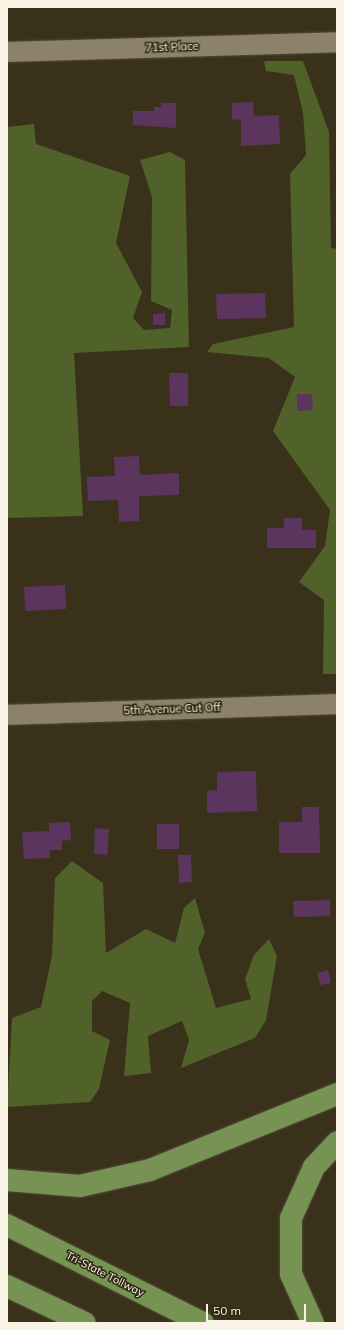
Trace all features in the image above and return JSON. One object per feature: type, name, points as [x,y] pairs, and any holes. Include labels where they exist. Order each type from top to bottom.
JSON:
[{"type":"highway","points":[[7,1180],[80,1186],[150,1170],[337,1094]]},
{"type":"highway","points":[[314,1323],[291,1274],[291,1218],[314,1167],[337,1142]]},
{"type":"highway","name":"Tri-State Tollway","points":[[7,1225],[202,1323]]},
{"type":"highway","points":[[7,1286],[85,1323]]},
{"type":"street","name":"71st Place","points":[[7,52],[337,42]]},
{"type":"street","name":"5th Avenue Cut Off","points":[[7,715],[337,704]]},
{"type":"green space","points":[[264,61],[303,61],[329,132],[331,248],[337,249],[337,674],[323,674],[324,600],[299,582],[325,546],[330,510],[273,431],[295,377],[269,358],[207,352],[213,344],[294,327],[290,174],[306,155],[303,113],[294,75],[266,71]]},
{"type":"green space","points":[[34,124],[36,144],[130,176],[116,243],[142,292],[133,318],[144,330],[170,328],[172,310],[151,301],[152,197],[140,160],[170,152],[185,160],[189,347],[74,353],[83,516],[7,518],[7,127]]},
{"type":"green space","points":[[72,861],[103,883],[106,953],[146,929],[175,943],[184,908],[195,898],[205,933],[198,949],[216,1008],[251,999],[245,979],[254,955],[269,939],[277,956],[266,1020],[255,1038],[181,1068],[189,1040],[182,1021],[148,1036],[151,1073],[124,1076],[130,1003],[102,991],[92,1001],[92,1031],[110,1040],[99,1089],[90,1102],[7,1107],[12,1018],[41,1007],[52,956],[55,878]]},
{"type":"building","points":[[253,102],[254,116],[279,115],[280,144],[241,146],[241,119],[232,120],[232,103]]},
{"type":"building","points":[[161,103],[176,103],[176,128],[133,125],[133,111],[154,111],[154,107],[161,107]]},
{"type":"building","points":[[265,293],[266,318],[217,319],[216,294]]},
{"type":"building","points":[[165,313],[165,325],[153,325],[153,314]]},
{"type":"building","points":[[169,373],[188,373],[188,406],[170,406]]},
{"type":"building","points":[[297,394],[312,394],[313,410],[297,411]]},
{"type":"building","points":[[139,456],[140,475],[179,473],[179,495],[139,496],[139,521],[119,522],[118,500],[88,501],[87,477],[115,476],[114,457]]},
{"type":"building","points":[[284,518],[302,518],[302,530],[316,530],[316,548],[267,548],[267,528],[284,528]]},
{"type":"building","points":[[65,585],[66,609],[25,611],[24,587]]},
{"type":"building","points":[[256,771],[257,811],[207,813],[207,791],[217,790],[217,772]]},
{"type":"building","points":[[302,807],[319,807],[320,853],[279,853],[279,822],[302,822]]},
{"type":"building","points":[[70,822],[71,840],[62,841],[62,850],[50,850],[50,858],[24,859],[22,832],[49,831],[49,823]]},
{"type":"building","points":[[157,824],[179,824],[179,849],[157,849]]},
{"type":"building","points":[[95,828],[109,829],[107,855],[94,854]]},
{"type":"building","points":[[178,855],[191,855],[192,882],[179,883]]},
{"type":"building","points":[[330,900],[330,916],[294,917],[293,901]]},
{"type":"building","points":[[328,970],[331,983],[320,985],[317,973]]}]
